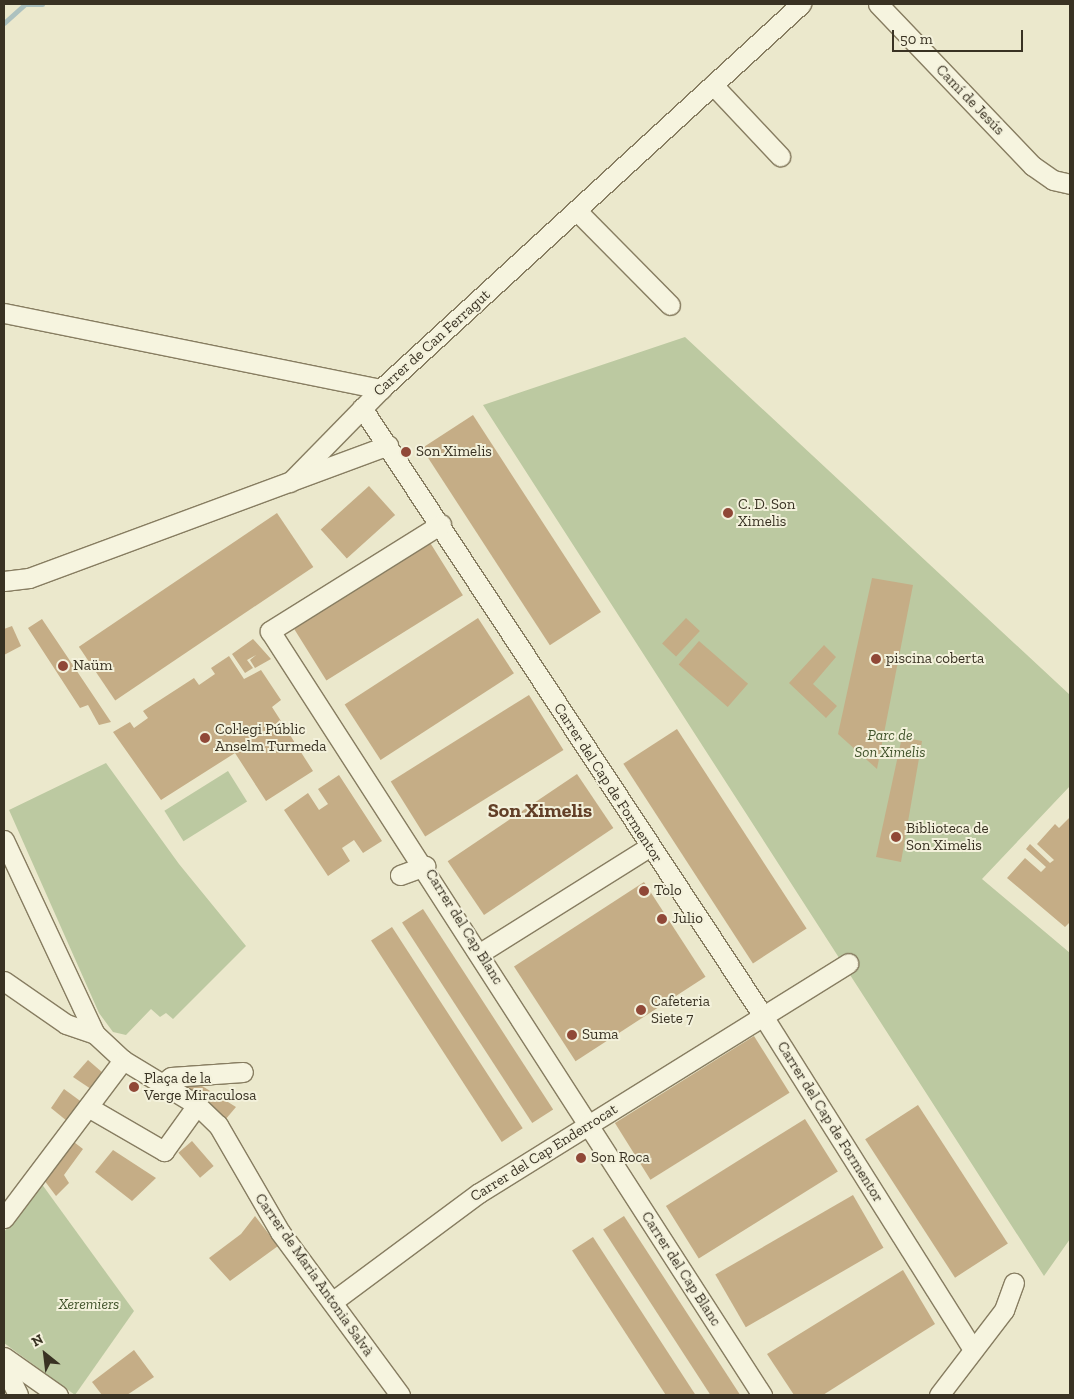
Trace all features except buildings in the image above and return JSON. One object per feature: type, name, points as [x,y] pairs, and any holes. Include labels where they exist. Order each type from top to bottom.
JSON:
[{"type":"street","name":"Carrer de Can Ferragut","points":[[4,581],[29,578],[290,482],[382,389],[578,211],[801,4]]},
{"type":"street","name":"Camí de Jesús","points":[[878,4],[1034,166],[1053,180],[1070,184]]},
{"type":"street","points":[[713,84],[780,156]]},
{"type":"street","points":[[578,211],[670,305]]},
{"type":"street","points":[[4,313],[382,389]]},
{"type":"street","points":[[290,482],[388,445],[362,408]]},
{"type":"street","name":"Carrer del Cap de Formentor","points":[[388,445],[649,847],[763,1016],[973,1349]]},
{"type":"street","name":"Carrer del Cap Blanc","points":[[441,524],[270,631],[425,866],[762,1395]]},
{"type":"street","points":[[4,840],[95,1034],[123,1060],[197,1105],[164,1151],[88,1107]]},
{"type":"street","points":[[480,953],[649,847]]},
{"type":"street","points":[[400,875],[425,866]]},
{"type":"street","points":[[763,1016],[848,963]]},
{"type":"street","points":[[4,981],[66,1024],[95,1034]]},
{"type":"street","name":"Carrer del Cap Enderrocat","points":[[332,1302],[479,1193],[763,1016]]},
{"type":"street","points":[[4,1218],[123,1060]]},
{"type":"street","points":[[162,1084],[171,1077],[242,1072]]},
{"type":"street","name":"Carrer de Maria Antonia Salvà","points":[[197,1105],[218,1125],[280,1232],[400,1395]]},
{"type":"street","points":[[939,1395],[1004,1310],[1014,1284]]},
{"type":"street","points":[[4,1357],[53,1392]]},
{"type":"street","points":[[4,1366],[18,1395]]},
{"type":"street","points":[[27,1395],[34,1388],[53,1392]]},
{"type":"green space","name":"Parc de Son Ximelis","points":[[685,337],[1070,695],[1070,786],[982,879],[1070,953],[1070,1239],[1044,1276],[483,405]]},
{"type":"green space","points":[[106,763],[179,864],[246,946],[173,1019],[166,1013],[160,1017],[151,1009],[126,1035],[113,1032],[99,1013],[9,810]]},
{"type":"green space","points":[[228,771],[247,802],[183,841],[164,811]]},
{"type":"green space","name":"Xeremiers","points":[[41,1183],[134,1311],[75,1395],[4,1343],[4,1232]]},
{"type":"waterway","points":[[4,23],[25,4],[42,4]]},
{"type":"place","name":"Son Ximelis","points":[[406,452]]},
{"type":"place","name":"C. D. Son Ximelis","points":[[728,513]]},
{"type":"place","name":"piscina coberta","points":[[876,659]]},
{"type":"place","name":"Naüm","points":[[63,666]]},
{"type":"place","name":"Col·legi Públic Anselm Turmeda","points":[[205,738]]},
{"type":"place","name":"Biblioteca de Son Ximelis","points":[[896,837]]},
{"type":"place","name":"Tolo","points":[[644,891]]},
{"type":"place","name":"Julio","points":[[662,919]]},
{"type":"place","name":"Cafeteria Siete 7","points":[[641,1010]]},
{"type":"place","name":"Suma","points":[[572,1035]]},
{"type":"place","name":"Plaça de la Verge Miraculosa","points":[[134,1087]]},
{"type":"place","name":"Son Roca","points":[[581,1158]]},
{"type":"district","name":"Son Ximelis","points":[[540,810]]}]
